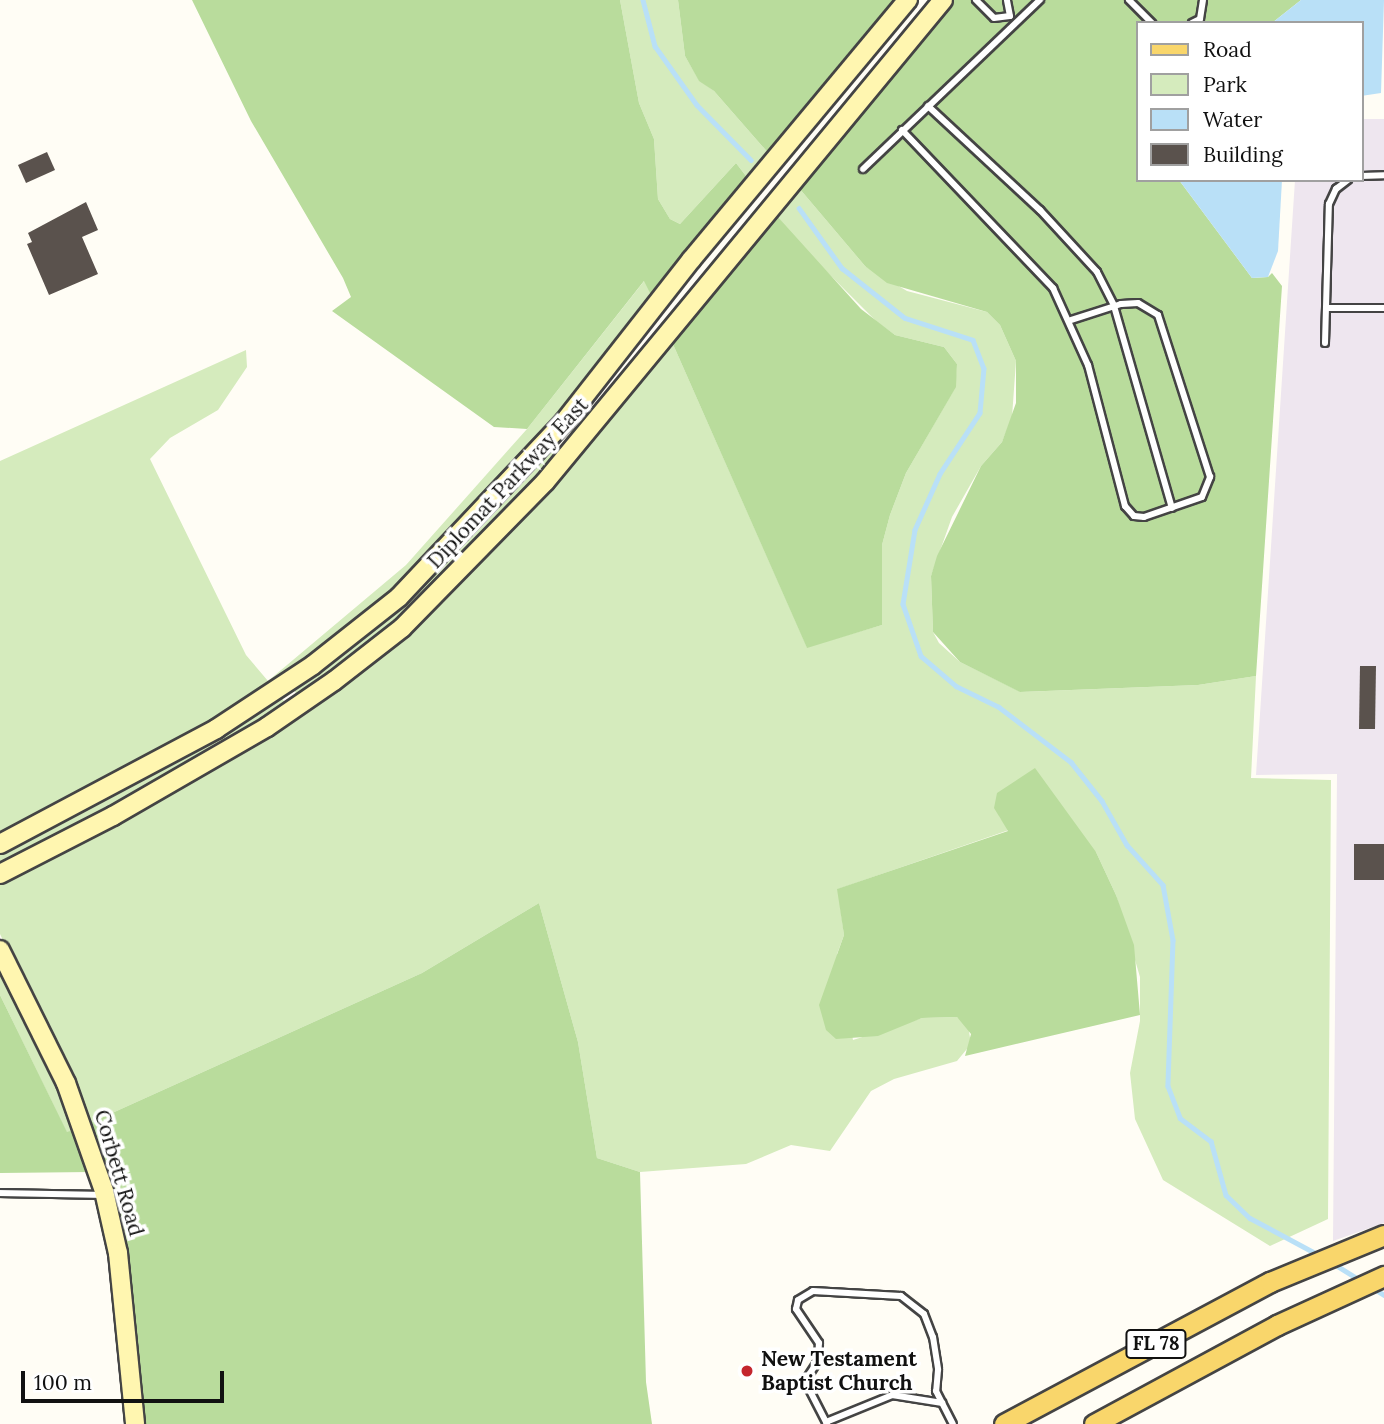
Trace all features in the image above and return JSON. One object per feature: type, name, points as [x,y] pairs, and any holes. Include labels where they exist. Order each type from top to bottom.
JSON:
[{"type":"main road","name":"Diplomat Parkway East","points":[[0,844],[133,776],[283,686],[399,597],[555,432],[908,0]]},
{"type":"main road","name":"Diplomat Parkway East","points":[[0,874],[113,816],[296,707],[401,628],[484,548],[574,448],[943,0]]},
{"type":"main road","points":[[555,432],[574,448]]},
{"type":"main road","points":[[283,686],[296,707]]},
{"type":"main road","name":"Corbett Road","points":[[0,950],[66,1083],[105,1195],[123,1287],[135,1424]]},
{"type":"main road","name":"FL 78","points":[[1004,1424],[1308,1265],[1384,1235]]},
{"type":"main road","name":"FL 78","points":[[1094,1424],[1344,1294],[1384,1276]]},
{"type":"lane","points":[[976,0],[994,18],[1010,16]]},
{"type":"lane","points":[[1007,0],[1010,16],[1018,24]]},
{"type":"lane","points":[[863,169],[1018,24],[1040,0]]},
{"type":"lane","points":[[1129,0],[1150,21]]},
{"type":"lane","points":[[1196,21],[1200,19],[1203,0]]},
{"type":"lane","points":[[929,106],[1040,210],[1097,272],[1114,306],[1172,508]]},
{"type":"lane","points":[[902,130],[1053,288],[1072,320],[1125,506],[1134,516],[1144,517],[1202,498],[1210,477],[1158,315],[1138,303],[1114,306],[1072,320]]},
{"type":"lane","points":[[1363,176],[1384,175]]},
{"type":"lane","points":[[1325,343],[1329,204],[1336,190],[1346,182]]},
{"type":"lane","points":[[1326,308],[1384,308]]},
{"type":"lane","points":[[0,1193],[105,1195]]},
{"type":"lane","points":[[942,1403],[892,1395],[826,1423],[805,1381],[818,1361],[819,1343],[796,1309],[798,1300],[813,1291],[901,1296],[924,1314],[933,1337],[938,1370],[936,1391],[953,1424]]},
{"type":"shaded area","points":[[1363,119],[1384,119],[1384,1223],[1333,1241],[1337,774],[1256,775],[1295,182],[1363,182]]},
{"type":"green space","points":[[192,0],[620,0],[639,103],[654,139],[658,199],[670,219],[680,224],[736,163],[749,180],[653,299],[644,281],[527,429],[494,427],[332,311],[351,297],[343,278],[251,121]]},
{"type":"green space","points":[[620,0],[678,0],[685,56],[699,80],[714,91],[770,155],[749,180],[736,163],[680,224],[670,219],[658,199],[654,139],[639,103]]},
{"type":"green space","points":[[678,0],[898,0],[770,155],[714,91],[699,81],[685,56]]},
{"type":"green space","points":[[954,0],[1301,0],[1275,21],[1136,21],[1136,182],[1180,182],[1252,278],[1268,277],[1272,273],[1282,286],[1256,676],[1198,685],[1020,692],[960,662],[933,632],[931,576],[937,556],[981,466],[1002,442],[1016,403],[1016,361],[1000,325],[987,312],[887,283],[865,266],[799,188]]},
{"type":"green space","points":[[799,188],[865,266],[907,291],[987,312],[1000,325],[1016,361],[1012,417],[1002,442],[981,466],[952,517],[931,576],[933,632],[939,643],[960,662],[1021,692],[1198,685],[1256,676],[1251,778],[1331,780],[1328,1219],[1270,1246],[1163,1180],[1135,1119],[1130,1073],[1140,1021],[1140,977],[1116,895],[1096,852],[999,816],[1009,830],[838,889],[844,935],[837,954],[853,1040],[922,1018],[957,1017],[968,1025],[971,1044],[957,1061],[894,1079],[871,1091],[830,1151],[791,1145],[746,1164],[640,1172],[597,1158],[578,1042],[539,903],[422,973],[90,1123],[0,934],[0,883],[406,634],[550,487],[672,342],[807,647],[882,625],[882,545],[890,515],[906,473],[955,388],[957,364],[944,347],[895,335],[877,322],[799,244],[777,216]]},
{"type":"green space","points":[[777,216],[861,309],[895,335],[944,347],[957,364],[956,387],[906,473],[890,515],[882,545],[882,625],[807,648],[672,342]]},
{"type":"green space","points":[[645,280],[653,299],[559,417],[394,591],[337,639],[213,722],[0,835],[0,461],[246,350],[247,367],[218,410],[170,438],[150,459],[246,655],[268,681],[406,565],[527,429]]},
{"type":"green space","points":[[549,449],[557,456],[540,476],[397,622],[298,697],[293,688],[403,603]]},
{"type":"green space","points":[[281,696],[286,705],[263,720],[110,809],[0,865],[0,853],[112,796]]},
{"type":"green space","points":[[1035,768],[1096,852],[1116,895],[1134,945],[1140,1015],[965,1056],[971,1034],[957,1017],[922,1018],[878,1036],[836,1039],[826,1030],[819,1005],[844,935],[837,889],[1008,831],[994,808],[997,793]]},
{"type":"green space","points":[[539,903],[578,1042],[597,1158],[640,1172],[646,1382],[652,1424],[143,1424],[125,1252],[90,1123],[422,973]]},
{"type":"green space","points":[[0,966],[60,1087],[77,1129],[67,1133],[0,995]]},
{"type":"green space","points":[[0,995],[67,1132],[77,1129],[91,1172],[0,1173]]},
{"type":"water","points":[[1301,0],[1384,0],[1381,93],[1363,96],[1363,21],[1275,21]]},
{"type":"water","points":[[1180,182],[1282,182],[1278,251],[1268,277],[1252,278]]},
{"type":"building","points":[[47,152],[55,170],[26,183],[18,165]]},
{"type":"building","points":[[86,202],[98,230],[82,237],[98,274],[49,295],[27,244],[32,242],[28,233]]},
{"type":"building","points":[[1360,666],[1376,666],[1375,729],[1359,729]]},
{"type":"building","points":[[1354,844],[1384,844],[1384,880],[1354,880]]},
{"type":"waterway","points":[[643,0],[655,46],[697,105],[751,160]]},
{"type":"waterway","points":[[799,208],[842,268],[905,318],[973,340],[984,368],[980,413],[940,474],[915,530],[903,604],[921,656],[956,686],[999,707],[1071,762],[1102,801],[1127,845],[1163,885],[1173,940],[1168,1086],[1180,1118],[1211,1141],[1226,1195],[1250,1218],[1321,1256]]},
{"type":"waterway","points":[[1331,1262],[1360,1280]]},
{"type":"waterway","points":[[1373,1288],[1384,1295]]},
{"type":"place","name":"New Testament Baptist Church","points":[[747,1371]]}]
